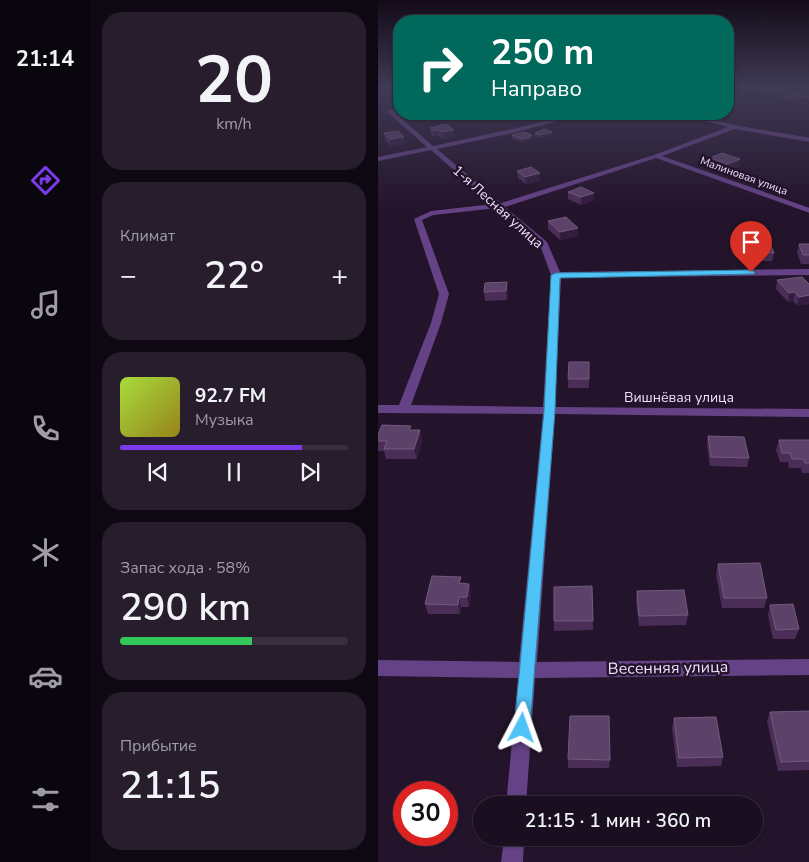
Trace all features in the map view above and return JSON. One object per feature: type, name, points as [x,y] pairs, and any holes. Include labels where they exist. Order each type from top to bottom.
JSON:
[{"type":"street","name":"1-я Лесная улица","points":[[408,127],[544,244],[556,275],[549,411],[517,796]]},
{"type":"street","points":[[378,159],[528,127]]},
{"type":"street","points":[[404,409],[436,323],[444,294],[418,219],[431,213],[499,206],[656,156],[733,127]]},
{"type":"street","points":[[737,127],[810,140]]},
{"type":"street","name":"Малиновая улица","points":[[656,156],[810,211]]},
{"type":"street","points":[[556,275],[810,272]]},
{"type":"street","name":"Вишнёвая улица","points":[[378,409],[810,413]]},
{"type":"street","name":"Весенняя улица","points":[[378,668],[526,670],[810,667]]},
{"type":"street","points":[[512,862],[513,846]]},
{"type":"building","points":[[450,127],[454,130],[441,132],[430,128]]},
{"type":"building","points":[[545,129],[552,132],[540,135],[535,133]]},
{"type":"building","points":[[398,131],[404,137],[390,139],[384,133]]},
{"type":"building","points":[[524,132],[532,135],[531,137],[523,139],[512,135]]},
{"type":"building","points":[[722,153],[740,159],[728,164],[710,158]]},
{"type":"building","points":[[531,167],[540,173],[525,177],[517,171]]},
{"type":"building","points":[[581,187],[594,193],[581,197],[568,192]]},
{"type":"building","points":[[566,217],[578,228],[560,232],[548,221]]},
{"type":"building","points":[[752,241],[769,241],[774,253],[756,253]]},
{"type":"building","points":[[799,244],[810,244],[810,255],[803,255]]},
{"type":"building","points":[[802,277],[810,285],[810,295],[799,297],[795,292],[789,293],[777,280]]},
{"type":"building","points":[[507,282],[506,291],[484,292],[485,283]]},
{"type":"building","points":[[569,362],[589,362],[589,379],[568,379]]},
{"type":"building","points":[[382,425],[411,426],[409,430],[420,430],[414,449],[384,449],[387,441],[378,441]]},
{"type":"building","points":[[708,436],[744,437],[749,458],[711,457]]},
{"type":"building","points":[[779,440],[810,440],[810,463],[805,463],[803,459],[792,459],[790,453],[782,453]]},
{"type":"building","points":[[760,563],[767,598],[724,598],[718,564]]},
{"type":"building","points":[[432,576],[461,577],[459,583],[469,584],[467,597],[459,597],[458,605],[425,604]]},
{"type":"building","points":[[592,586],[593,621],[554,621],[554,587]]},
{"type":"building","points":[[684,590],[688,615],[639,616],[637,591]]},
{"type":"building","points":[[793,604],[799,629],[776,630],[770,605]]},
{"type":"building","points":[[810,711],[810,761],[781,762],[770,712]]},
{"type":"building","points":[[570,716],[609,716],[610,760],[568,759]]},
{"type":"building","points":[[716,717],[723,757],[679,758],[674,718]]},
{"type":"route","points":[[522,728],[549,411],[556,275],[751,272]]}]
